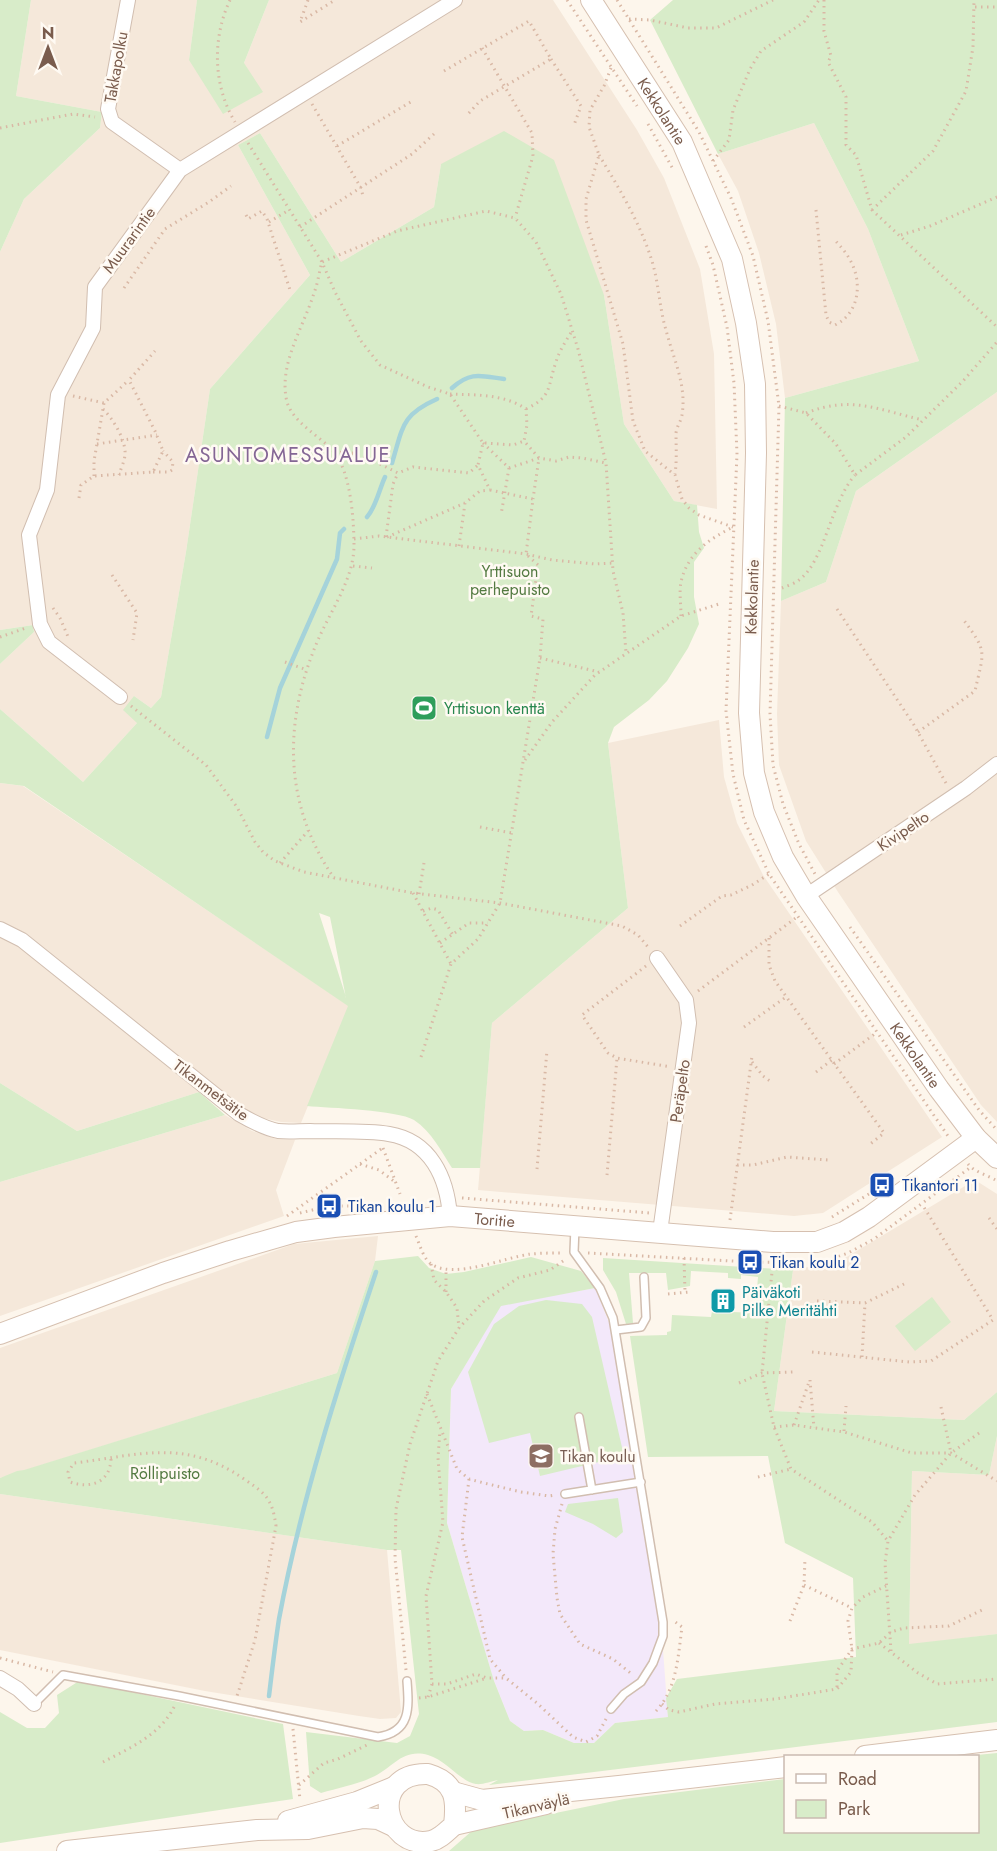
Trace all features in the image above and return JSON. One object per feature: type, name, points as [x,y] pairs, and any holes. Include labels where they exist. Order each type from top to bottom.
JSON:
[{"type":"street","name":"Takkapolku","points":[[128,0],[108,109],[112,122],[180,170]]},
{"type":"street","name":"Muurarintie","points":[[120,697],[49,642],[40,624],[30,535],[47,490],[58,395],[93,328],[95,286],[180,170],[455,0]]},
{"type":"street","name":"Kekkolantie","points":[[591,0],[681,142],[732,259],[746,323],[755,384],[756,453],[748,713],[754,773],[764,812],[783,857],[806,896],[939,1089],[976,1138],[997,1158]]},
{"type":"street","name":"Kivipelto","points":[[806,896],[954,797],[997,764]]},
{"type":"street","name":"Tikanmetsätie","points":[[0,929],[22,939],[239,1114],[256,1123],[278,1131],[388,1133],[414,1144],[440,1171],[447,1190],[450,1216]]},
{"type":"street","points":[[657,958],[686,1000]]},
{"type":"street","name":"Peräpelto","points":[[661,1223],[689,1023],[686,1000]]},
{"type":"street","name":"Toritie","points":[[0,1334],[163,1273],[296,1232],[450,1216],[575,1226],[661,1223],[773,1242],[817,1242],[844,1232],[868,1218],[976,1138]]},
{"type":"street","points":[[0,1678],[18,1689],[34,1704]]},
{"type":"street","points":[[873,1755],[997,1740]]},
{"type":"street","name":"Tikanväylä","points":[[453,1792],[482,1800],[784,1767]]},
{"type":"street","points":[[68,1851],[257,1830],[308,1829],[363,1818],[378,1820],[397,1836],[413,1841],[432,1841],[444,1837],[456,1803],[453,1792],[446,1783],[428,1774],[413,1774],[394,1787],[357,1802],[257,1830]]},
{"type":"street","name":"Tikanväylä","points":[[444,1837],[619,1786]]},
{"type":"street","points":[[394,1787],[388,1807],[397,1836]]},
{"type":"lane","points":[[575,1226],[574,1252],[600,1288],[614,1318],[663,1622],[663,1636],[653,1663],[641,1682],[624,1694],[611,1709]]},
{"type":"lane","points":[[616,1330],[641,1327],[646,1318],[644,1277]]},
{"type":"lane","points":[[579,1417],[592,1490]]},
{"type":"lane","points":[[565,1494],[641,1482]]},
{"type":"lane","points":[[34,1704],[63,1674],[378,1737],[391,1735],[402,1727],[407,1717],[407,1681]]},
{"type":"path","points":[[231,0],[219,38],[217,73],[226,107],[322,262],[361,341],[380,365],[428,387],[450,394],[502,398],[526,409]]},
{"type":"path","points":[[308,0],[300,22],[335,0]]},
{"type":"path","points":[[629,19],[650,20],[687,28],[716,28],[773,0]]},
{"type":"path","points":[[713,161],[729,140],[733,110],[750,69],[761,51],[804,22],[821,0]]},
{"type":"path","points":[[821,0],[824,31],[831,56],[828,62],[846,97],[846,145],[856,154],[872,210],[997,327]]},
{"type":"path","points":[[872,210],[933,151],[966,91],[973,47],[974,0]]},
{"type":"path","points":[[974,7],[997,7]]},
{"type":"path","points":[[444,71],[529,21],[580,106],[574,125]]},
{"type":"path","points":[[482,48],[532,133],[533,156],[515,218]]},
{"type":"path","points":[[468,114],[480,101],[551,58]]},
{"type":"path","points":[[611,67],[604,86],[590,110],[589,127],[599,155],[632,212],[651,258],[661,295],[665,329],[677,362],[682,390],[682,416],[676,430],[675,475],[682,499],[689,508],[699,515],[733,527],[702,545],[688,562],[681,583],[681,616]]},
{"type":"path","points":[[305,92],[361,188],[363,196]]},
{"type":"path","points":[[337,146],[414,100]]},
{"type":"path","points":[[0,128],[73,114],[88,115],[112,122]]},
{"type":"path","points":[[300,227],[412,154],[434,134]]},
{"type":"path","points":[[599,155],[586,199],[586,220],[623,344],[633,421],[645,451],[675,475]]},
{"type":"path","points":[[124,288],[165,228],[231,186]]},
{"type":"path","points":[[900,236],[930,226],[997,197]]},
{"type":"path","points":[[268,222],[290,210]]},
{"type":"path","points":[[816,210],[826,315],[829,322],[835,325],[852,313],[858,282],[850,260],[834,239]]},
{"type":"path","points":[[246,215],[248,219],[262,211],[268,222],[290,290]]},
{"type":"path","points":[[322,262],[397,231],[486,211],[515,218],[536,242],[561,294],[606,463],[613,571],[623,613],[626,653]]},
{"type":"path","points":[[322,262],[314,293],[285,375],[286,399],[295,416],[334,452],[346,476],[354,539],[353,566],[317,641],[307,670],[295,720],[292,752],[295,788],[308,831],[321,859],[334,878]]},
{"type":"path","points":[[526,409],[540,402],[548,392],[556,360],[572,330]]},
{"type":"path","points":[[782,588],[799,580],[813,564],[845,486],[855,475],[906,437],[963,381],[997,342]]},
{"type":"path","points":[[94,476],[104,403],[129,380],[154,351]]},
{"type":"path","points":[[79,498],[81,485],[94,476],[172,470],[173,462],[163,451],[129,380]]},
{"type":"path","points":[[450,394],[483,443],[509,468]]},
{"type":"path","points":[[58,395],[81,397],[104,403]]},
{"type":"path","points":[[806,413],[824,406],[856,404],[923,420]]},
{"type":"path","points":[[779,406],[806,413],[836,444],[855,475]]},
{"type":"path","points":[[103,409],[114,422],[126,454],[119,475]]},
{"type":"path","points":[[524,441],[527,424],[526,409]]},
{"type":"path","points":[[97,444],[157,435]]},
{"type":"path","points":[[483,443],[513,445],[524,441]]},
{"type":"path","points":[[524,441],[539,458],[526,554]]},
{"type":"path","points":[[386,537],[394,477],[398,473],[413,467],[469,473],[478,465],[483,443]]},
{"type":"path","points":[[153,472],[163,451]]},
{"type":"path","points":[[334,452],[352,453],[398,473]]},
{"type":"path","points":[[509,468],[539,458],[556,461],[569,457],[606,463]]},
{"type":"path","points":[[478,465],[490,490]]},
{"type":"path","points":[[501,514],[509,468]]},
{"type":"path","points":[[386,537],[465,503],[480,491],[490,490],[533,499]]},
{"type":"path","points":[[459,546],[465,503]]},
{"type":"path","points":[[354,539],[386,537],[526,554],[552,560],[595,564],[613,563]]},
{"type":"path","points":[[421,1057],[451,964],[478,939],[500,903],[540,658],[543,619],[531,616],[538,565],[526,554]]},
{"type":"path","points":[[353,566],[372,568]]},
{"type":"path","points":[[112,575],[137,612],[133,640]]},
{"type":"path","points":[[48,602],[60,618],[68,635]]},
{"type":"path","points":[[524,762],[552,722],[599,672],[681,616],[722,603]]},
{"type":"path","points":[[837,609],[918,732],[954,797]]},
{"type":"path","points":[[918,732],[975,691],[983,654],[981,644],[963,619]]},
{"type":"path","points":[[0,637],[40,624]]},
{"type":"path","points":[[540,658],[599,672]]},
{"type":"path","points":[[285,662],[307,670]]},
{"type":"path","points":[[120,697],[206,765],[237,807],[255,842],[263,852],[280,863],[304,872],[418,894],[500,903],[622,926],[638,935],[657,958],[582,1015],[608,1053],[617,1058],[683,1070]]},
{"type":"path","points":[[480,827],[512,833]]},
{"type":"path","points":[[280,863],[308,831]]},
{"type":"path","points":[[418,894],[424,863]]},
{"type":"path","points":[[680,926],[722,896],[731,895],[752,885],[769,873]]},
{"type":"path","points":[[413,893],[451,964]]},
{"type":"path","points":[[423,911],[432,908],[438,910],[453,935]]},
{"type":"path","points":[[686,1000],[797,917]]},
{"type":"path","points":[[440,943],[469,923],[488,923]]},
{"type":"path","points":[[850,927],[979,1110],[997,1130]]},
{"type":"path","points":[[769,939],[769,965],[775,981],[884,1133],[868,1144]]},
{"type":"path","points":[[744,1027],[786,996]]},
{"type":"path","points":[[816,1072],[877,1033]]},
{"type":"path","points":[[537,1169],[547,1050]]},
{"type":"path","points":[[606,1176],[617,1058]]},
{"type":"path","points":[[730,1220],[752,1058],[763,1076],[770,1081]]},
{"type":"path","points":[[283,1219],[383,1147],[388,1133]]},
{"type":"path","points":[[383,1147],[400,1194]]},
{"type":"path","points":[[737,1165],[753,1165],[787,1157],[828,1160]]},
{"type":"path","points":[[360,1164],[379,1170],[396,1184]]},
{"type":"path","points":[[825,1221],[878,1187]]},
{"type":"path","points":[[471,1197],[661,1223]]},
{"type":"path","points":[[812,1352],[909,1362],[932,1361],[995,1319],[922,1204]]},
{"type":"path","points":[[988,1218],[997,1228]]},
{"type":"path","points":[[719,1220],[740,1221]]},
{"type":"path","points":[[407,1681],[395,1558],[396,1509],[410,1444],[438,1361],[459,1328],[484,1300],[518,1278],[550,1270],[574,1252]]},
{"type":"path","points":[[668,1294],[687,1292],[684,1258]]},
{"type":"path","points":[[773,1262],[762,1373],[774,1427],[790,1470],[872,1522],[888,1541]]},
{"type":"path","points":[[431,1264],[434,1280],[457,1308],[459,1328]]},
{"type":"path","points":[[446,1270],[446,1292]]},
{"type":"path","points":[[817,1301],[865,1303],[904,1284]]},
{"type":"path","points":[[862,1357],[865,1303]]},
{"type":"path","points":[[739,1383],[762,1373],[793,1372]]},
{"type":"path","points":[[794,1425],[810,1380],[814,1428]]},
{"type":"path","points":[[426,1392],[457,1470],[469,1479],[521,1492],[549,1496],[565,1494],[555,1529],[553,1554],[560,1614],[580,1644],[613,1659],[641,1682]]},
{"type":"path","points":[[844,1432],[846,1406]]},
{"type":"path","points":[[941,1407],[951,1454]]},
{"type":"path","points":[[774,1427],[794,1425],[844,1432],[912,1453],[951,1454],[997,1481]]},
{"type":"path","points":[[428,1697],[432,1684],[426,1596],[443,1522],[438,1458],[441,1428]]},
{"type":"path","points":[[891,1651],[885,1563],[888,1541],[915,1495],[951,1454],[982,1431]]},
{"type":"path","points":[[111,1459],[111,1468],[107,1475],[97,1482],[82,1486],[70,1482],[68,1472],[74,1463],[162,1451],[190,1454],[227,1467],[263,1492],[274,1508],[276,1526],[255,1640],[234,1707]]},
{"type":"path","points":[[758,1477],[790,1470]]},
{"type":"path","points":[[469,1479],[462,1537],[490,1659],[506,1678],[573,1737],[586,1742],[597,1736],[611,1709]]},
{"type":"path","points":[[790,1621],[804,1584],[806,1558]]},
{"type":"path","points":[[804,1584],[852,1608]]},
{"type":"path","points":[[656,1711],[662,1704],[669,1710],[679,1712],[715,1704],[775,1699],[837,1689],[851,1672],[852,1649],[848,1621],[852,1608],[863,1597],[886,1586]]},
{"type":"path","points":[[837,1689],[837,1671],[852,1649],[879,1642],[891,1632],[904,1628],[949,1626],[982,1610]]},
{"type":"path","points":[[879,1642],[918,1673],[937,1684],[997,1678]]},
{"type":"path","points":[[0,1658],[63,1674]]},
{"type":"path","points":[[432,1684],[447,1684],[476,1674],[487,1678]]},
{"type":"path","points":[[408,1698],[428,1697],[487,1678],[506,1678]]},
{"type":"path","points":[[103,1762],[145,1741],[172,1711],[179,1696]]},
{"type":"path","points":[[292,1718],[300,1800]]},
{"type":"path","points":[[299,1785],[324,1763],[338,1759],[378,1737]]},
{"type":"shaded area","points":[[31,0],[197,0],[189,60],[244,63],[269,0],[553,0],[637,130],[664,178],[700,269],[714,354],[717,509],[674,501],[624,424],[604,295],[441,164],[434,207],[341,262],[260,133],[238,145],[310,275],[210,389],[186,552],[161,697],[151,708],[134,696],[137,723],[83,782],[0,709],[0,664],[34,632],[33,625],[0,630],[0,252],[24,199],[100,128],[102,112],[16,96]]},
{"type":"shaded area","points":[[814,123],[868,229],[919,361],[785,398],[776,324],[759,253],[738,191],[718,154]]},
{"type":"shaded area","points":[[997,392],[997,1122],[981,1105],[806,841],[779,765],[777,714],[781,601],[826,582],[856,491]]},
{"type":"shaded area","points":[[719,720],[724,777],[737,823],[763,875],[942,1137],[823,1213],[794,1216],[478,1190],[492,1023],[628,908],[608,743]]},
{"type":"shaded area","points":[[0,783],[23,786],[349,1006],[301,1123],[258,1117],[243,1108],[27,934],[0,921]]},
{"type":"shaded area","points":[[0,936],[18,945],[199,1092],[77,1131],[0,1083]]},
{"type":"shaded area","points":[[225,1115],[252,1131],[276,1139],[295,1140],[276,1190],[284,1216],[0,1316],[0,1182]]},
{"type":"shaded area","points":[[975,1180],[997,1194],[997,1392],[964,1420],[774,1411],[793,1270],[840,1261]]},
{"type":"shaded area","points":[[378,1236],[375,1261],[337,1373],[0,1478],[0,1348],[294,1244]]},
{"type":"shaded area","name":"Tikan koulu","points":[[595,1288],[612,1330],[661,1623],[668,1717],[615,1723],[594,1743],[574,1743],[543,1730],[524,1731],[510,1721],[494,1681],[447,1523],[451,1389],[501,1305]]},
{"type":"shaded area","points":[[997,1436],[997,1634],[909,1645],[912,1471],[989,1475]]},
{"type":"shaded area","points":[[0,1494],[387,1550],[401,1712],[396,1718],[380,1719],[359,1716],[205,1691],[0,1650]]},
{"type":"green space","points":[[0,0],[31,0],[16,96],[102,112],[100,128],[24,199],[0,252]]},
{"type":"green space","points":[[197,0],[269,0],[244,63],[263,92],[223,114],[189,60]]},
{"type":"green space","points":[[673,0],[997,0],[997,392],[856,491],[826,582],[781,601],[785,398],[919,361],[868,229],[814,123],[718,154],[650,20]]},
{"type":"green space","name":"Yrttisuon perhepuisto","points":[[504,131],[554,160],[604,295],[624,424],[674,501],[697,505],[699,532],[704,548],[694,562],[694,597],[699,624],[688,648],[667,681],[649,700],[614,727],[608,743],[628,908],[492,1023],[480,1168],[452,1168],[436,1142],[414,1120],[379,1112],[307,1106],[348,1006],[24,786],[0,783],[0,709],[83,782],[137,723],[123,710],[134,696],[151,708],[161,697],[186,552],[210,389],[310,275],[238,145],[260,133],[341,262],[434,207],[441,164]],"holes":[[[319,913],[330,917],[345,995]]]},
{"type":"green space","points":[[33,625],[34,632],[0,664],[0,630]]},
{"type":"green space","points":[[0,1083],[77,1131],[199,1092],[225,1115],[0,1182]]},
{"type":"green space","name":"Röllipuisto","points":[[418,1256],[429,1268],[446,1274],[531,1257],[581,1271],[595,1288],[501,1306],[451,1389],[447,1523],[494,1681],[510,1721],[524,1731],[543,1730],[574,1743],[594,1743],[615,1723],[668,1717],[666,1698],[677,1679],[856,1657],[853,1578],[785,1543],[768,1456],[648,1457],[630,1336],[667,1335],[667,1332],[671,1331],[672,1315],[711,1317],[712,1311],[755,1313],[758,1277],[741,1275],[741,1279],[728,1278],[728,1273],[691,1271],[690,1286],[668,1290],[666,1273],[629,1273],[633,1323],[626,1324],[616,1292],[603,1270],[603,1258],[793,1270],[774,1411],[964,1420],[997,1392],[997,1436],[989,1475],[912,1471],[909,1644],[997,1634],[997,1722],[489,1785],[498,1780],[476,1784],[435,1758],[412,1754],[369,1779],[321,1793],[310,1786],[306,1732],[397,1743],[410,1736],[419,1714],[401,1550],[387,1550],[0,1494],[0,1478],[17,1471],[337,1373],[375,1261]]},
{"type":"green space","points":[[932,1297],[951,1322],[915,1351],[895,1326]]},
{"type":"green space","points":[[546,1300],[582,1304],[592,1317],[624,1456],[540,1476],[530,1433],[489,1443],[468,1372],[494,1324],[519,1306]]},
{"type":"green space","points":[[618,1498],[623,1532],[616,1538],[593,1524],[565,1512],[568,1504]]},
{"type":"green space","points":[[79,1681],[283,1724],[293,1799],[0,1843],[0,1712],[27,1728],[45,1728],[59,1713],[57,1695]]},
{"type":"green space","points":[[997,1753],[997,1851],[449,1851],[473,1830],[624,1799],[784,1779],[784,1833],[979,1833],[979,1755],[977,1755]]},
{"type":"waterway","points":[[452,388],[465,379],[476,376],[504,379]]},
{"type":"waterway","points":[[392,463],[405,424],[416,411],[437,399]]},
{"type":"waterway","points":[[367,517],[385,477]]},
{"type":"waterway","points":[[267,737],[280,688],[337,559],[340,533],[344,529]]},
{"type":"waterway","points":[[269,1696],[279,1619],[309,1487],[376,1272]]},
{"type":"place","name":"Yrttisuon kenttä","points":[[424,708]]},
{"type":"place","name":"Tikantori 11","points":[[882,1185]]},
{"type":"place","name":"Tikan koulu 1","points":[[329,1206]]},
{"type":"place","name":"Tikan koulu 2","points":[[750,1262]]},
{"type":"place","name":"Päiväkoti Pilke Meritähti","points":[[723,1301]]},
{"type":"place","name":"Tikan koulu","points":[[541,1456]]},
{"type":"district","name":"ASUNTOMESSUALUE","points":[[288,455]]}]
